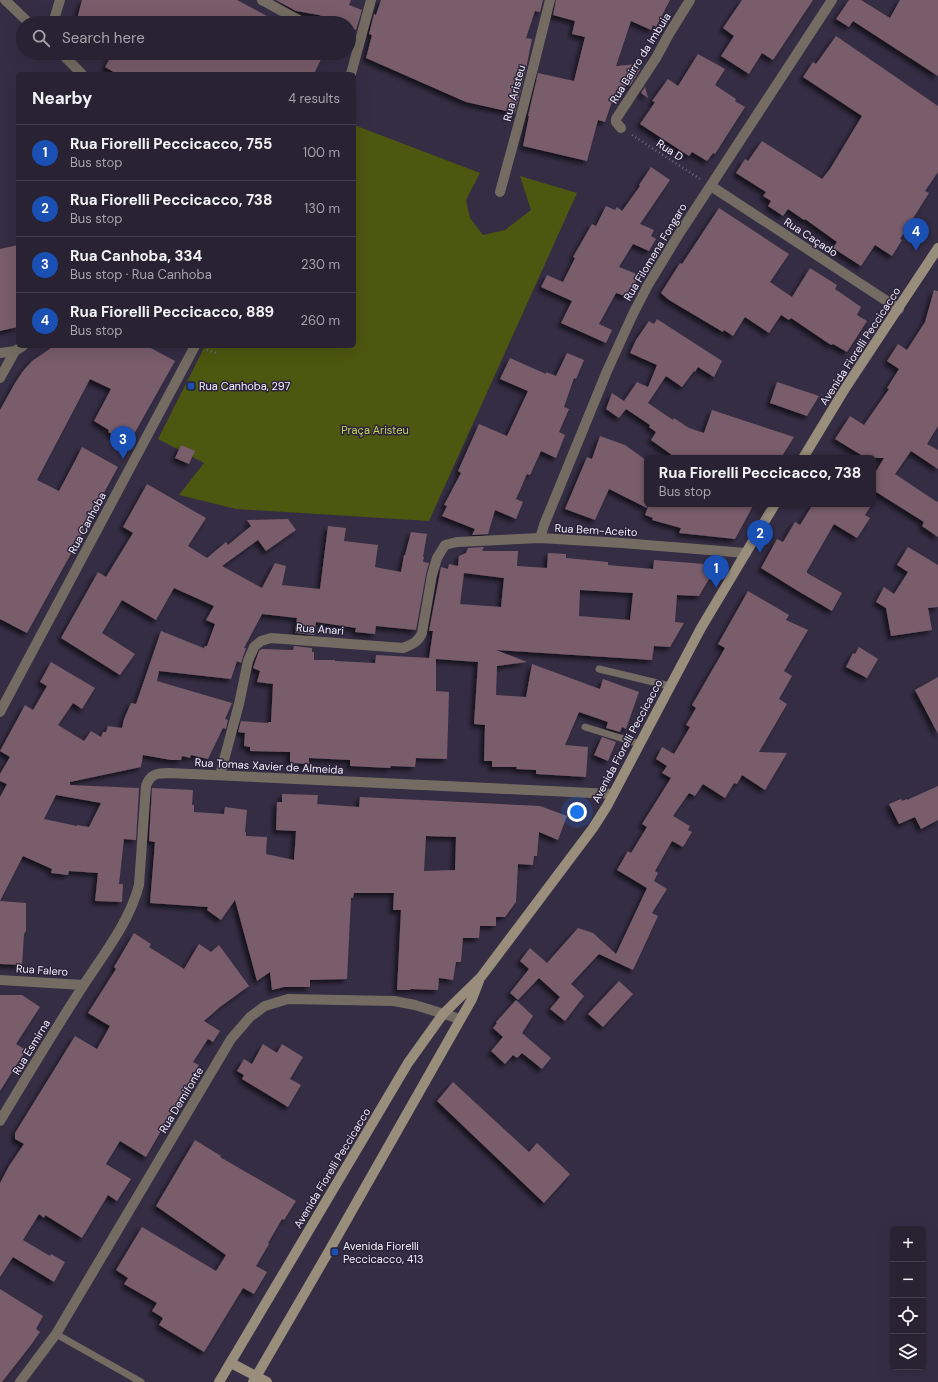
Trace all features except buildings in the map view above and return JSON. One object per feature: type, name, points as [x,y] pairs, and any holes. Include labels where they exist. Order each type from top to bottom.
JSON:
[{"type":"main road","name":"Avenida Fiorelli Peccicacco","points":[[805,455],[846,387],[938,248]]},
{"type":"main road","name":"Avenida Fiorelli Peccicacco","points":[[219,1382],[408,1063],[443,1014],[481,977],[593,828],[640,744],[701,628],[773,507]]},
{"type":"main road","name":"Avenida Fiorelli Peccicacco","points":[[254,1379],[329,1251],[472,999],[481,977]]},
{"type":"main road","points":[[230,1363],[254,1379],[267,1382]]},
{"type":"street","points":[[5,0],[22,16]]},
{"type":"street","points":[[54,16],[60,0]]},
{"type":"street","points":[[262,0],[291,16]]},
{"type":"street","points":[[356,40],[370,0]]},
{"type":"street","name":"Rua Aristeu","points":[[500,192],[550,0]]},
{"type":"street","name":"Rua Bairro da Imbuia","points":[[621,128],[616,122],[616,119],[656,58],[690,0]]},
{"type":"street","name":"Rua Filomena Fongaro","points":[[540,538],[596,398],[633,314],[679,234],[832,0]]},
{"type":"street","points":[[68,60],[80,72]]},
{"type":"street","points":[[351,72],[352,60]]},
{"type":"street","name":"Rua Caçado","points":[[711,186],[899,309]]},
{"type":"street","points":[[0,353],[19,348]]},
{"type":"street","points":[[0,378],[19,348]]},
{"type":"street","name":"Rua Canhoba","points":[[0,712],[194,348]]},
{"type":"street","name":"Rua Bem-Aceito","points":[[445,546],[457,542],[540,538],[616,542],[746,553]]},
{"type":"street","name":"Rua Anari","points":[[220,775],[239,704],[248,661],[254,647],[261,641],[271,638],[403,648],[412,645],[418,640],[422,633],[432,575],[437,558],[445,546]]},
{"type":"street","name":"Rua Tomas Xavier de Almeida","points":[[83,985],[126,918],[135,900],[139,885],[146,786],[152,775],[158,773],[220,775],[613,794]]},
{"type":"street","name":"Rua Falero","points":[[0,980],[83,985]]},
{"type":"street","name":"Rua Esmirna","points":[[0,1121],[83,985]]},
{"type":"street","name":"Rua Demifonte","points":[[20,1382],[56,1334],[231,1039],[250,1017],[265,1006],[288,999],[394,1001],[414,1005],[460,1020]]},
{"type":"lane","points":[[599,669],[670,686]]},
{"type":"lane","points":[[585,727],[640,744]]},
{"type":"lane","points":[[56,1334],[140,1382]]},
{"type":"path","name":"Rua D","points":[[621,128],[711,186]]},
{"type":"green space","name":"Praça Aristeu","points":[[356,126],[480,173],[466,200],[470,218],[483,235],[505,230],[531,210],[520,176],[577,193],[429,521],[236,509],[179,495],[204,463],[158,439],[204,348],[356,348]]},
{"type":"place","name":"Rua Fiorelli Peccicacco, 889","points":[[916,251]]},
{"type":"place","name":"Rua Canhoba, 297","points":[[191,386]]},
{"type":"place","name":"Rua Canhoba, 334","points":[[123,459]]},
{"type":"place","name":"Rua Fiorelli Peccicacco, 738","points":[[760,553]]},
{"type":"place","name":"Rua Fiorelli Peccicacco, 755","points":[[716,588]]},
{"type":"place","name":"Avenida Fiorelli Peccicacco, 413","points":[[335,1252]]}]
